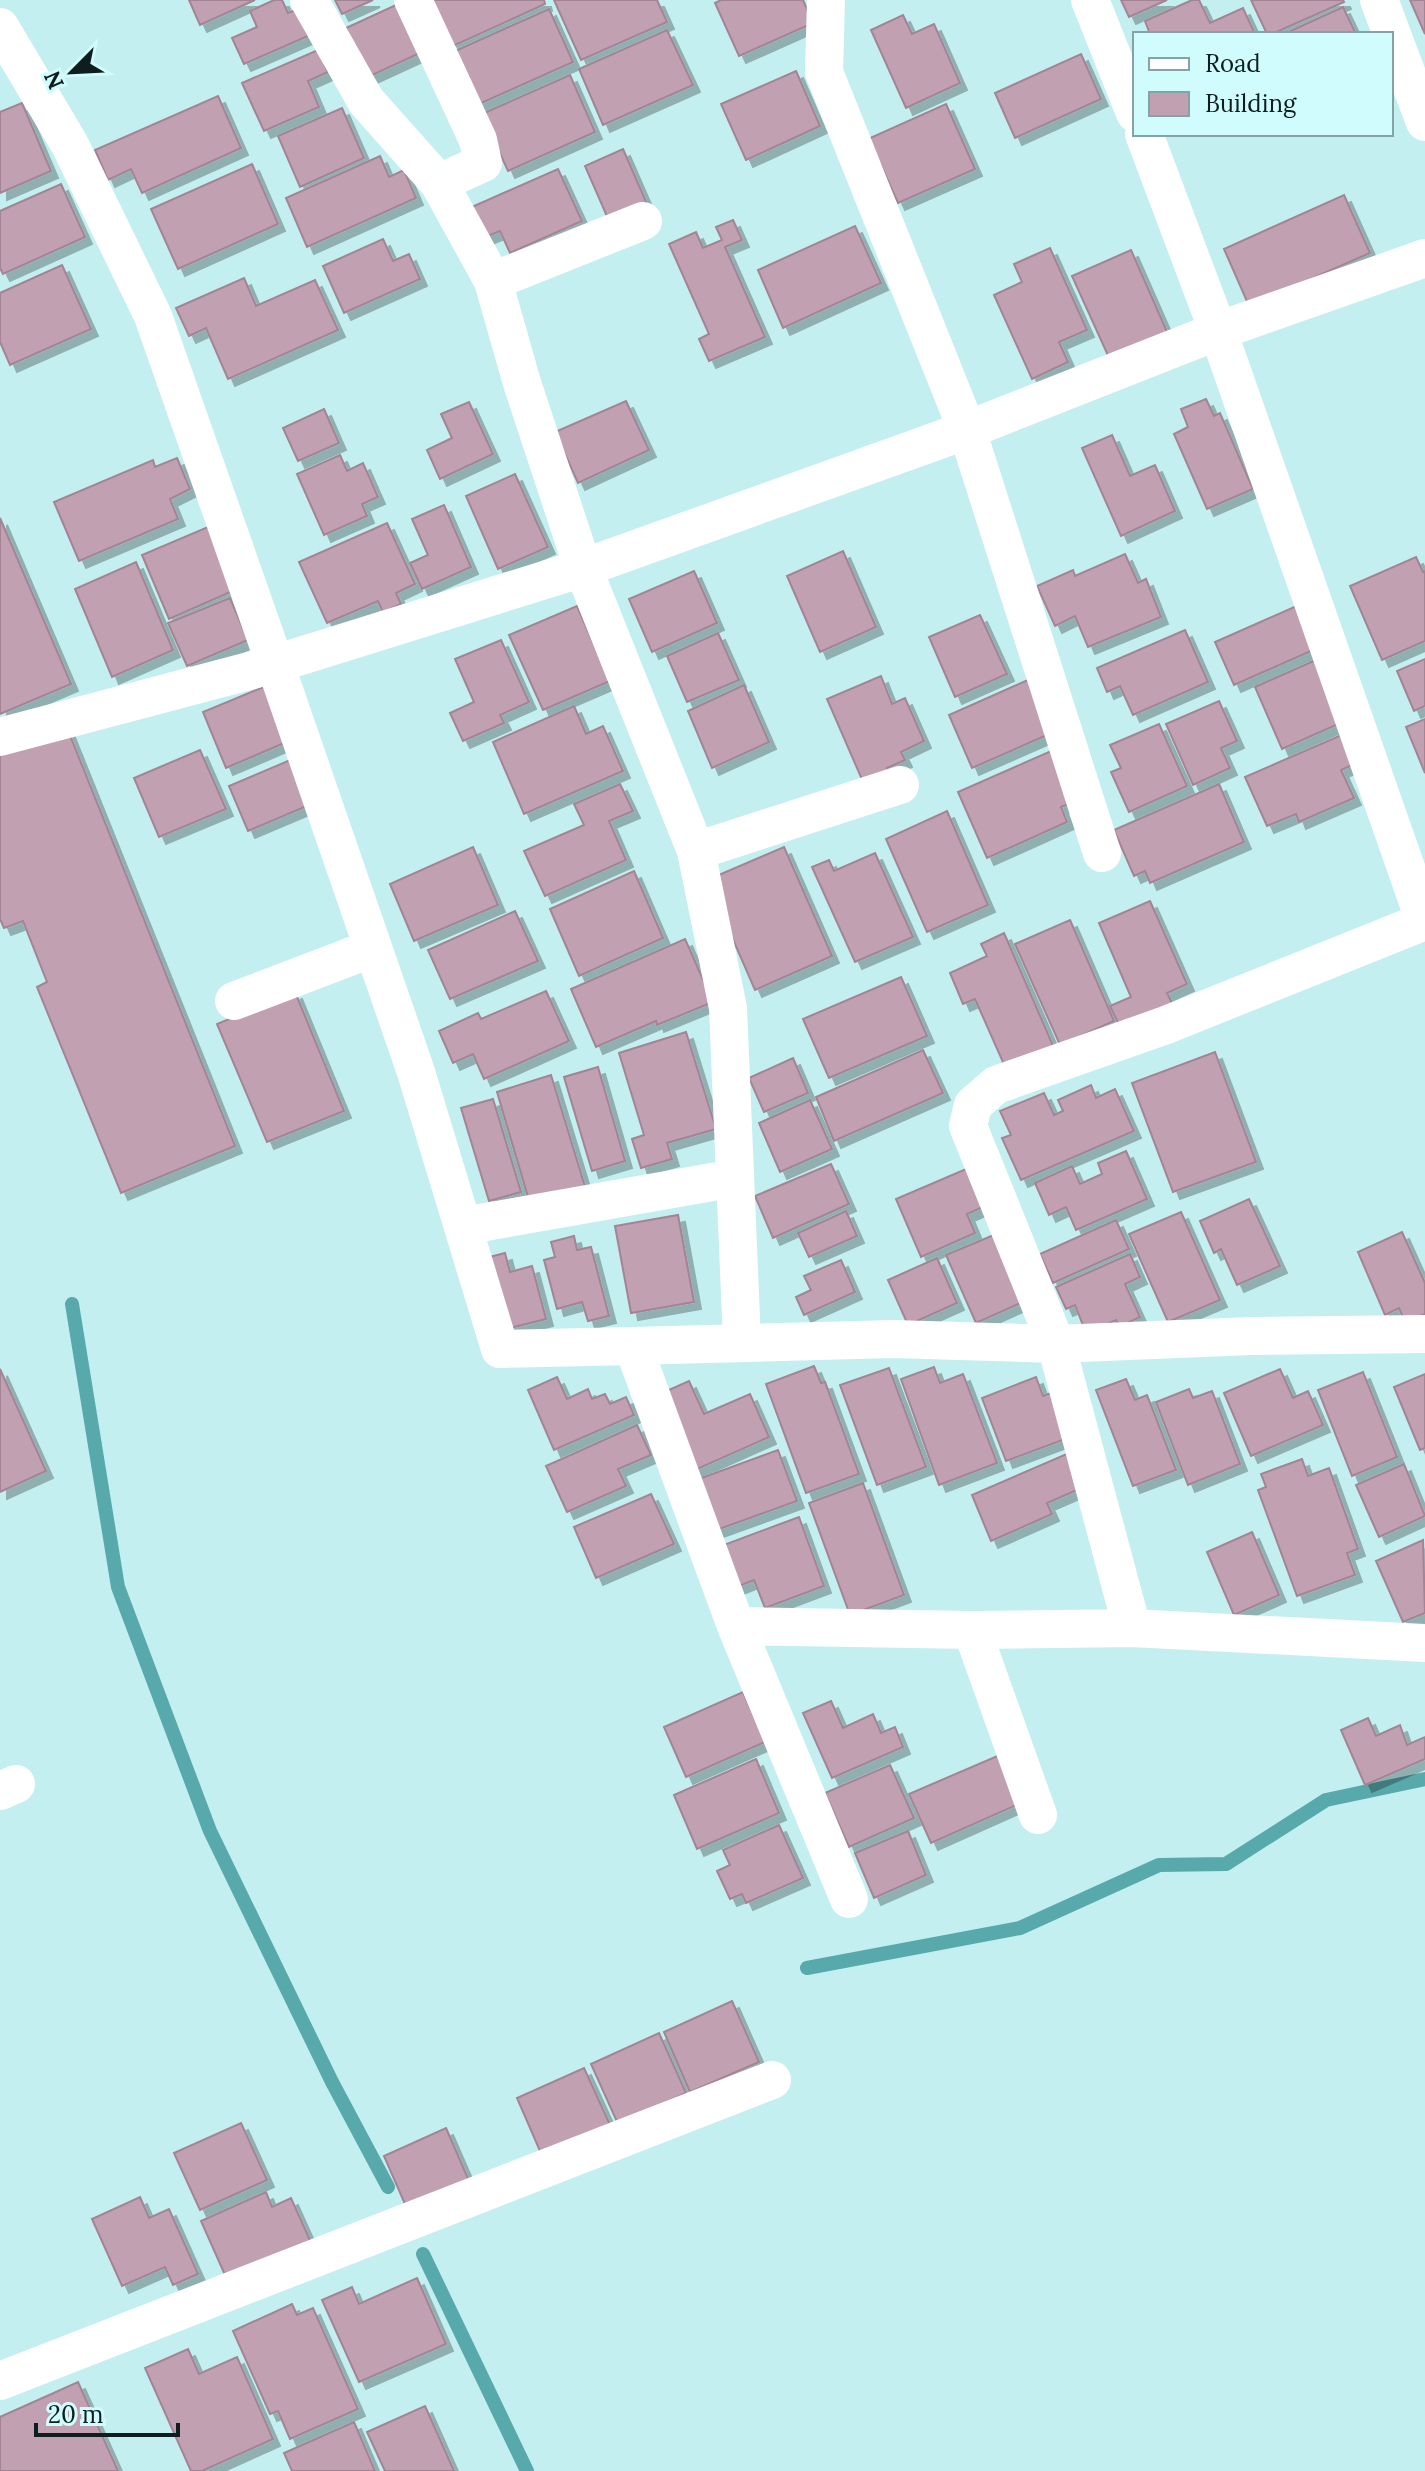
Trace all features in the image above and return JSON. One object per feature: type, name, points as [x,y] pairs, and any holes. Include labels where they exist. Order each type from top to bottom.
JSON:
[{"type":"street","points":[[309,0],[366,101],[439,183],[493,281],[522,383],[583,568],[696,851],[728,1008],[742,1342]]},
{"type":"street","points":[[413,0],[478,140],[483,163],[439,183]]},
{"type":"street","points":[[826,0],[824,72],[967,430],[1102,853]]},
{"type":"street","points":[[1090,0],[1133,108]]},
{"type":"street","points":[[1379,0],[1391,32]]},
{"type":"street","points":[[0,27],[70,145],[153,316],[416,1072],[500,1349],[894,1339],[1056,1344],[1251,1336],[1425,1334]]},
{"type":"street","points":[[1393,37],[1425,122]]},
{"type":"street","points":[[1132,1628],[1056,1344],[968,1126],[973,1105],[996,1085],[1166,1025],[1425,922],[1218,331],[1145,136]]},
{"type":"street","points":[[493,281],[643,221]]},
{"type":"street","points":[[0,737],[275,664],[583,568],[967,430],[1218,331],[1425,258]]},
{"type":"street","points":[[696,851],[900,785]]},
{"type":"street","points":[[234,1001],[373,948]]},
{"type":"street","points":[[463,1226],[735,1178]]},
{"type":"street","points":[[633,1346],[736,1626],[849,1899]]},
{"type":"street","points":[[736,1626],[972,1630],[1132,1628],[1425,1643]]},
{"type":"street","points":[[972,1630],[1038,1815]]},
{"type":"street","points":[[0,2381],[772,2080]]},
{"type":"building","points":[[189,0],[255,0],[200,25]]},
{"type":"building","points":[[274,0],[282,0],[288,13],[296,10],[308,36],[244,64],[232,38],[257,27],[250,11]]},
{"type":"building","points":[[335,0],[373,0],[342,14]]},
{"type":"building","points":[[432,0],[544,0],[545,4],[453,46]]},
{"type":"building","points":[[554,0],[657,0],[667,22],[581,60]]},
{"type":"building","points":[[721,0],[803,0],[813,23],[739,56],[715,3]]},
{"type":"building","points":[[1121,0],[1167,0],[1129,17]]},
{"type":"building","points":[[1192,0],[1199,0],[1210,23],[1243,8],[1254,32],[1149,32],[1145,21]]},
{"type":"building","points":[[1251,0],[1344,2],[1276,32],[1266,32]]},
{"type":"building","points":[[1410,0],[1425,0],[1425,34]]},
{"type":"building","points":[[398,4],[420,53],[368,77],[346,28]]},
{"type":"building","points":[[1343,7],[1355,32],[1288,32]]},
{"type":"building","points":[[549,9],[573,62],[477,105],[453,52]]},
{"type":"building","points":[[903,15],[912,34],[934,24],[960,83],[906,108],[871,30]]},
{"type":"building","points":[[667,30],[693,85],[603,125],[579,69]]},
{"type":"building","points":[[318,50],[328,72],[308,81],[319,107],[264,131],[242,83]]},
{"type":"building","points":[[1081,54],[1101,99],[1015,138],[995,93]]},
{"type":"building","points":[[796,71],[820,126],[746,160],[721,104]]},
{"type":"building","points":[[570,75],[595,132],[508,171],[482,114]]},
{"type":"building","points":[[218,96],[241,148],[142,193],[131,169],[108,180],[95,150]]},
{"type":"building","points":[[22,103],[51,171],[0,193],[0,112]]},
{"type":"building","points":[[946,104],[975,169],[898,203],[880,163],[859,143]]},
{"type":"building","points":[[342,108],[364,158],[300,187],[278,136]]},
{"type":"building","points":[[623,149],[647,204],[609,221],[585,166]]},
{"type":"building","points":[[380,156],[389,177],[404,170],[416,198],[307,247],[286,198]]},
{"type":"building","points":[[252,164],[278,224],[178,269],[151,209]]},
{"type":"building","points":[[558,169],[582,221],[510,253],[500,231],[478,240],[465,210]]},
{"type":"building","points":[[61,184],[85,237],[3,274],[0,268],[0,211]]},
{"type":"building","points":[[1344,195],[1370,253],[1249,306],[1224,249]]},
{"type":"building","points":[[733,220],[742,240],[725,247],[765,337],[709,361],[699,339],[709,334],[669,244],[696,232],[703,248],[722,240],[716,227]]},
{"type":"building","points":[[855,226],[881,283],[783,328],[758,270]]},
{"type":"building","points":[[383,239],[393,261],[409,254],[420,279],[344,313],[323,266]]},
{"type":"building","points":[[1050,248],[1087,330],[1059,342],[1068,362],[1032,379],[994,295],[1022,282],[1014,264]]},
{"type":"building","points":[[1131,250],[1168,334],[1110,360],[1072,276]]},
{"type":"building","points":[[62,265],[91,329],[10,365],[0,342],[0,293]]},
{"type":"building","points":[[244,278],[256,306],[315,280],[338,330],[228,379],[206,328],[189,336],[176,308]]},
{"type":"building","points":[[1206,399],[1214,416],[1220,413],[1253,489],[1207,509],[1174,434],[1188,427],[1181,409]]},
{"type":"building","points":[[626,401],[649,450],[578,483],[555,432]]},
{"type":"building","points":[[469,402],[493,454],[440,479],[427,450],[452,438],[441,414]]},
{"type":"building","points":[[324,409],[339,443],[298,461],[283,428]]},
{"type":"building","points":[[1112,435],[1130,476],[1155,465],[1175,511],[1121,536],[1082,448]]},
{"type":"building","points":[[340,455],[347,471],[363,463],[378,497],[362,504],[367,516],[324,535],[297,474]]},
{"type":"building","points":[[177,458],[190,489],[170,499],[178,519],[79,561],[54,502],[153,460],[155,467]]},
{"type":"building","points":[[515,474],[548,547],[498,569],[466,496]]},
{"type":"building","points":[[444,505],[471,567],[422,589],[410,563],[428,555],[412,519]]},
{"type":"building","points":[[0,518],[71,684],[0,714]]},
{"type":"building","points":[[387,523],[415,584],[396,593],[401,604],[383,612],[378,601],[327,623],[299,562]]},
{"type":"building","points":[[208,527],[235,590],[169,619],[142,555]]},
{"type":"building","points":[[843,551],[876,627],[820,652],[787,576]]},
{"type":"building","points":[[1125,554],[1138,583],[1146,579],[1161,617],[1088,647],[1075,616],[1055,626],[1037,586],[1073,570],[1075,576]]},
{"type":"building","points":[[1416,557],[1425,571],[1425,641],[1382,660],[1350,586]]},
{"type":"building","points":[[136,562],[173,650],[112,677],[75,589]]},
{"type":"building","points":[[694,571],[717,623],[652,652],[629,599]]},
{"type":"building","points":[[230,598],[248,640],[187,666],[168,623]]},
{"type":"building","points":[[1301,604],[1320,647],[1234,685],[1215,642]]},
{"type":"building","points":[[577,606],[610,681],[543,710],[509,635]]},
{"type":"building","points":[[980,615],[1007,674],[955,697],[929,637]]},
{"type":"building","points":[[1185,630],[1208,682],[1133,715],[1120,686],[1107,692],[1097,668]]},
{"type":"building","points":[[718,633],[739,680],[687,702],[667,656]]},
{"type":"building","points":[[501,640],[529,702],[500,715],[504,723],[463,741],[450,713],[474,702],[455,659]]},
{"type":"building","points":[[1318,659],[1345,721],[1282,749],[1255,687]]},
{"type":"building","points":[[1425,659],[1425,706],[1414,711],[1397,671]]},
{"type":"building","points":[[881,676],[892,704],[905,698],[924,741],[901,752],[905,760],[887,768],[892,780],[867,791],[827,699]]},
{"type":"building","points":[[1030,679],[1054,732],[972,768],[949,715]]},
{"type":"building","points":[[744,685],[769,742],[712,768],[688,711]]},
{"type":"building","points":[[266,686],[289,741],[226,768],[203,712]]},
{"type":"building","points":[[1219,701],[1237,741],[1221,748],[1230,768],[1193,785],[1166,724]]},
{"type":"building","points":[[574,706],[586,734],[603,726],[623,771],[524,814],[493,742]]},
{"type":"building","points":[[1425,719],[1425,773],[1406,727]]},
{"type":"building","points":[[65,723],[235,1146],[121,1193],[37,987],[47,982],[23,921],[4,928],[0,919],[0,749]]},
{"type":"building","points":[[1159,724],[1187,786],[1129,812],[1111,772],[1121,768],[1110,745]]},
{"type":"building","points":[[1346,733],[1359,762],[1341,770],[1354,798],[1299,822],[1296,814],[1267,826],[1245,777]]},
{"type":"building","points":[[1058,748],[1080,799],[1061,807],[1067,822],[987,858],[958,792]]},
{"type":"building","points":[[200,750],[226,809],[159,837],[134,778]]},
{"type":"building","points":[[295,758],[314,803],[248,831],[229,786]]},
{"type":"building","points":[[620,784],[633,811],[609,821],[626,860],[545,896],[524,851],[584,825],[574,804]]},
{"type":"building","points":[[1219,784],[1244,842],[1150,883],[1145,871],[1134,876],[1114,830]]},
{"type":"building","points":[[947,811],[988,905],[927,932],[886,839]]},
{"type":"building","points":[[473,847],[498,905],[414,941],[390,884]]},
{"type":"building","points":[[784,847],[832,956],[755,990],[707,880]]},
{"type":"building","points":[[875,853],[913,937],[855,962],[812,867],[829,860],[834,871]]},
{"type":"building","points":[[634,871],[663,938],[579,976],[550,909]]},
{"type":"building","points":[[1150,901],[1187,984],[1167,993],[1174,1007],[1121,1029],[1110,1006],[1131,997],[1099,923]]},
{"type":"building","points":[[515,911],[538,961],[450,999],[428,950]]},
{"type":"building","points":[[1070,920],[1114,1021],[1060,1045],[1015,944]]},
{"type":"building","points":[[1004,933],[1054,1048],[1006,1069],[975,999],[963,1004],[950,973],[987,956],[981,944]]},
{"type":"building","points":[[685,939],[713,1002],[657,1025],[656,1021],[596,1047],[571,989]]},
{"type":"building","points":[[901,977],[927,1036],[829,1078],[803,1019]]},
{"type":"building","points":[[546,991],[569,1041],[484,1079],[473,1054],[453,1063],[439,1031],[478,1013],[481,1019]]},
{"type":"building","points":[[295,992],[344,1111],[267,1142],[217,1024]]},
{"type":"building","points":[[686,1032],[716,1129],[667,1143],[672,1159],[641,1168],[632,1139],[644,1135],[619,1053]]},
{"type":"building","points":[[923,1050],[943,1093],[834,1141],[816,1097]]},
{"type":"building","points":[[1215,1052],[1256,1162],[1173,1192],[1132,1083]]},
{"type":"building","points":[[793,1058],[808,1093],[764,1112],[749,1078]]},
{"type":"building","points":[[598,1067],[625,1161],[592,1171],[564,1077]]},
{"type":"building","points":[[551,1075],[586,1190],[531,1207],[497,1092]]},
{"type":"building","points":[[1091,1085],[1096,1098],[1115,1089],[1134,1131],[1021,1180],[1002,1138],[1011,1135],[1000,1111],[1044,1093],[1054,1115],[1063,1111],[1058,1100]]},
{"type":"building","points":[[493,1099],[521,1192],[489,1201],[461,1108]]},
{"type":"building","points":[[810,1100],[832,1149],[780,1172],[759,1123]]},
{"type":"building","points":[[1126,1151],[1147,1199],[1076,1230],[1066,1207],[1049,1215],[1035,1183],[1072,1166],[1080,1184],[1102,1174],[1098,1163]]},
{"type":"building","points":[[831,1164],[849,1204],[773,1238],[755,1196]]},
{"type":"building","points":[[966,1169],[983,1207],[967,1214],[975,1233],[921,1257],[896,1199]]},
{"type":"building","points":[[1249,1199],[1280,1266],[1237,1285],[1221,1249],[1214,1253],[1200,1221]]},
{"type":"building","points":[[846,1211],[857,1236],[809,1257],[798,1233]]},
{"type":"building","points":[[1181,1212],[1220,1300],[1168,1322],[1129,1234]]},
{"type":"building","points":[[678,1215],[694,1302],[631,1313],[615,1226]]},
{"type":"building","points":[[1116,1220],[1129,1249],[1053,1283],[1040,1254]]},
{"type":"building","points":[[1402,1232],[1425,1283],[1425,1314],[1405,1322],[1399,1308],[1385,1315],[1358,1252]]},
{"type":"building","points":[[996,1234],[1025,1301],[976,1323],[946,1255]]},
{"type":"building","points":[[574,1236],[577,1250],[591,1247],[609,1316],[588,1321],[582,1302],[557,1309],[544,1260],[555,1257],[551,1242]]},
{"type":"building","points":[[505,1253],[510,1272],[532,1266],[546,1319],[510,1328],[478,1260]]},
{"type":"building","points":[[1130,1254],[1140,1277],[1125,1284],[1140,1317],[1119,1327],[1116,1320],[1086,1333],[1075,1305],[1066,1309],[1056,1287]]},
{"type":"building","points":[[937,1258],[957,1303],[908,1325],[888,1280]]},
{"type":"building","points":[[841,1260],[855,1292],[804,1315],[796,1297],[811,1290],[804,1276]]},
{"type":"building","points":[[814,1366],[821,1383],[825,1382],[859,1474],[806,1493],[766,1384]]},
{"type":"building","points":[[934,1367],[940,1383],[963,1374],[997,1463],[939,1485],[901,1379]]},
{"type":"building","points":[[889,1368],[926,1467],[877,1485],[840,1385]]},
{"type":"building","points":[[0,1369],[46,1471],[0,1492]]},
{"type":"building","points":[[1280,1369],[1293,1398],[1308,1391],[1323,1425],[1251,1456],[1224,1393]]},
{"type":"building","points":[[1363,1372],[1397,1457],[1352,1476],[1318,1390]]},
{"type":"building","points":[[1425,1374],[1425,1448],[1420,1450],[1394,1387]]},
{"type":"building","points":[[557,1377],[567,1399],[588,1389],[592,1399],[605,1394],[610,1404],[626,1397],[634,1415],[554,1450],[528,1390]]},
{"type":"building","points":[[1036,1377],[1043,1396],[1051,1393],[1068,1438],[1006,1461],[982,1398]]},
{"type":"building","points":[[1126,1379],[1135,1400],[1147,1395],[1176,1470],[1133,1486],[1096,1390]]},
{"type":"building","points":[[689,1381],[704,1414],[750,1394],[769,1437],[695,1470],[662,1393]]},
{"type":"building","points":[[1189,1389],[1193,1398],[1212,1391],[1240,1464],[1188,1485],[1156,1402]]},
{"type":"building","points":[[637,1425],[651,1455],[618,1469],[626,1486],[567,1512],[546,1466]]},
{"type":"building","points":[[778,1450],[797,1501],[711,1532],[693,1481]]},
{"type":"building","points":[[1069,1453],[1084,1487],[1047,1503],[1052,1514],[991,1541],[972,1495]]},
{"type":"building","points":[[1302,1459],[1308,1476],[1329,1468],[1358,1549],[1347,1553],[1355,1575],[1297,1596],[1258,1490],[1266,1487],[1261,1474]]},
{"type":"building","points":[[1404,1464],[1425,1516],[1379,1537],[1356,1485]]},
{"type":"building","points":[[863,1483],[904,1595],[850,1615],[809,1503]]},
{"type":"building","points":[[651,1494],[674,1544],[596,1578],[574,1527]]},
{"type":"building","points":[[799,1517],[824,1586],[765,1608],[754,1580],[729,1590],[713,1549]]},
{"type":"building","points":[[1252,1532],[1279,1595],[1234,1615],[1207,1552]]},
{"type":"building","points":[[1423,1540],[1425,1613],[1403,1622],[1376,1561]]},
{"type":"building","points":[[743,1692],[765,1742],[686,1777],[664,1727]]},
{"type":"building","points":[[831,1701],[843,1728],[873,1714],[881,1733],[895,1727],[903,1747],[832,1778],[803,1713]]},
{"type":"building","points":[[1368,1718],[1376,1736],[1400,1725],[1407,1745],[1425,1737],[1425,1759],[1365,1785],[1341,1730]]},
{"type":"building","points":[[1002,1754],[1023,1802],[931,1843],[909,1794]]},
{"type":"building","points":[[756,1759],[779,1813],[697,1849],[674,1795]]},
{"type":"building","points":[[890,1765],[914,1818],[849,1847],[825,1793]]},
{"type":"building","points":[[779,1825],[803,1878],[746,1903],[742,1894],[730,1899],[717,1871],[730,1865],[723,1850]]},
{"type":"building","points":[[908,1831],[926,1875],[874,1898],[855,1853]]},
{"type":"building","points":[[732,2001],[759,2062],[690,2092],[664,2032]]},
{"type":"building","points":[[659,2033],[686,2093],[618,2124],[591,2064]]},
{"type":"building","points":[[584,2068],[611,2127],[543,2158],[517,2098]]},
{"type":"building","points":[[241,2123],[267,2180],[200,2210],[174,2153]]},
{"type":"building","points":[[446,2128],[470,2183],[408,2211],[384,2156]]},
{"type":"building","points":[[266,2192],[272,2207],[291,2198],[313,2247],[225,2275],[201,2221]]},
{"type":"building","points":[[140,2197],[149,2218],[169,2209],[198,2274],[173,2285],[165,2267],[122,2286],[92,2219]]},
{"type":"building","points":[[417,2278],[446,2344],[359,2382],[322,2300],[352,2287],[359,2304]]},
{"type":"building","points":[[292,2304],[297,2315],[313,2308],[358,2409],[290,2439],[278,2411],[270,2414],[233,2331]]},
{"type":"building","points":[[188,2349],[199,2374],[237,2357],[273,2439],[202,2471],[191,2471],[145,2368]]},
{"type":"building","points":[[78,2382],[118,2471],[0,2471],[0,2417]]},
{"type":"building","points":[[425,2406],[454,2471],[385,2471],[367,2432]]},
{"type":"building","points":[[354,2422],[375,2471],[292,2471],[284,2453]]},
{"type":"waterway","points":[[72,1304],[118,1587],[210,1831],[332,2082],[388,2187]]},
{"type":"waterway","points":[[807,1968],[1020,1928],[1159,1865],[1226,1864],[1326,1800],[1425,1779]]},
{"type":"waterway","points":[[423,2254],[527,2471]]}]
